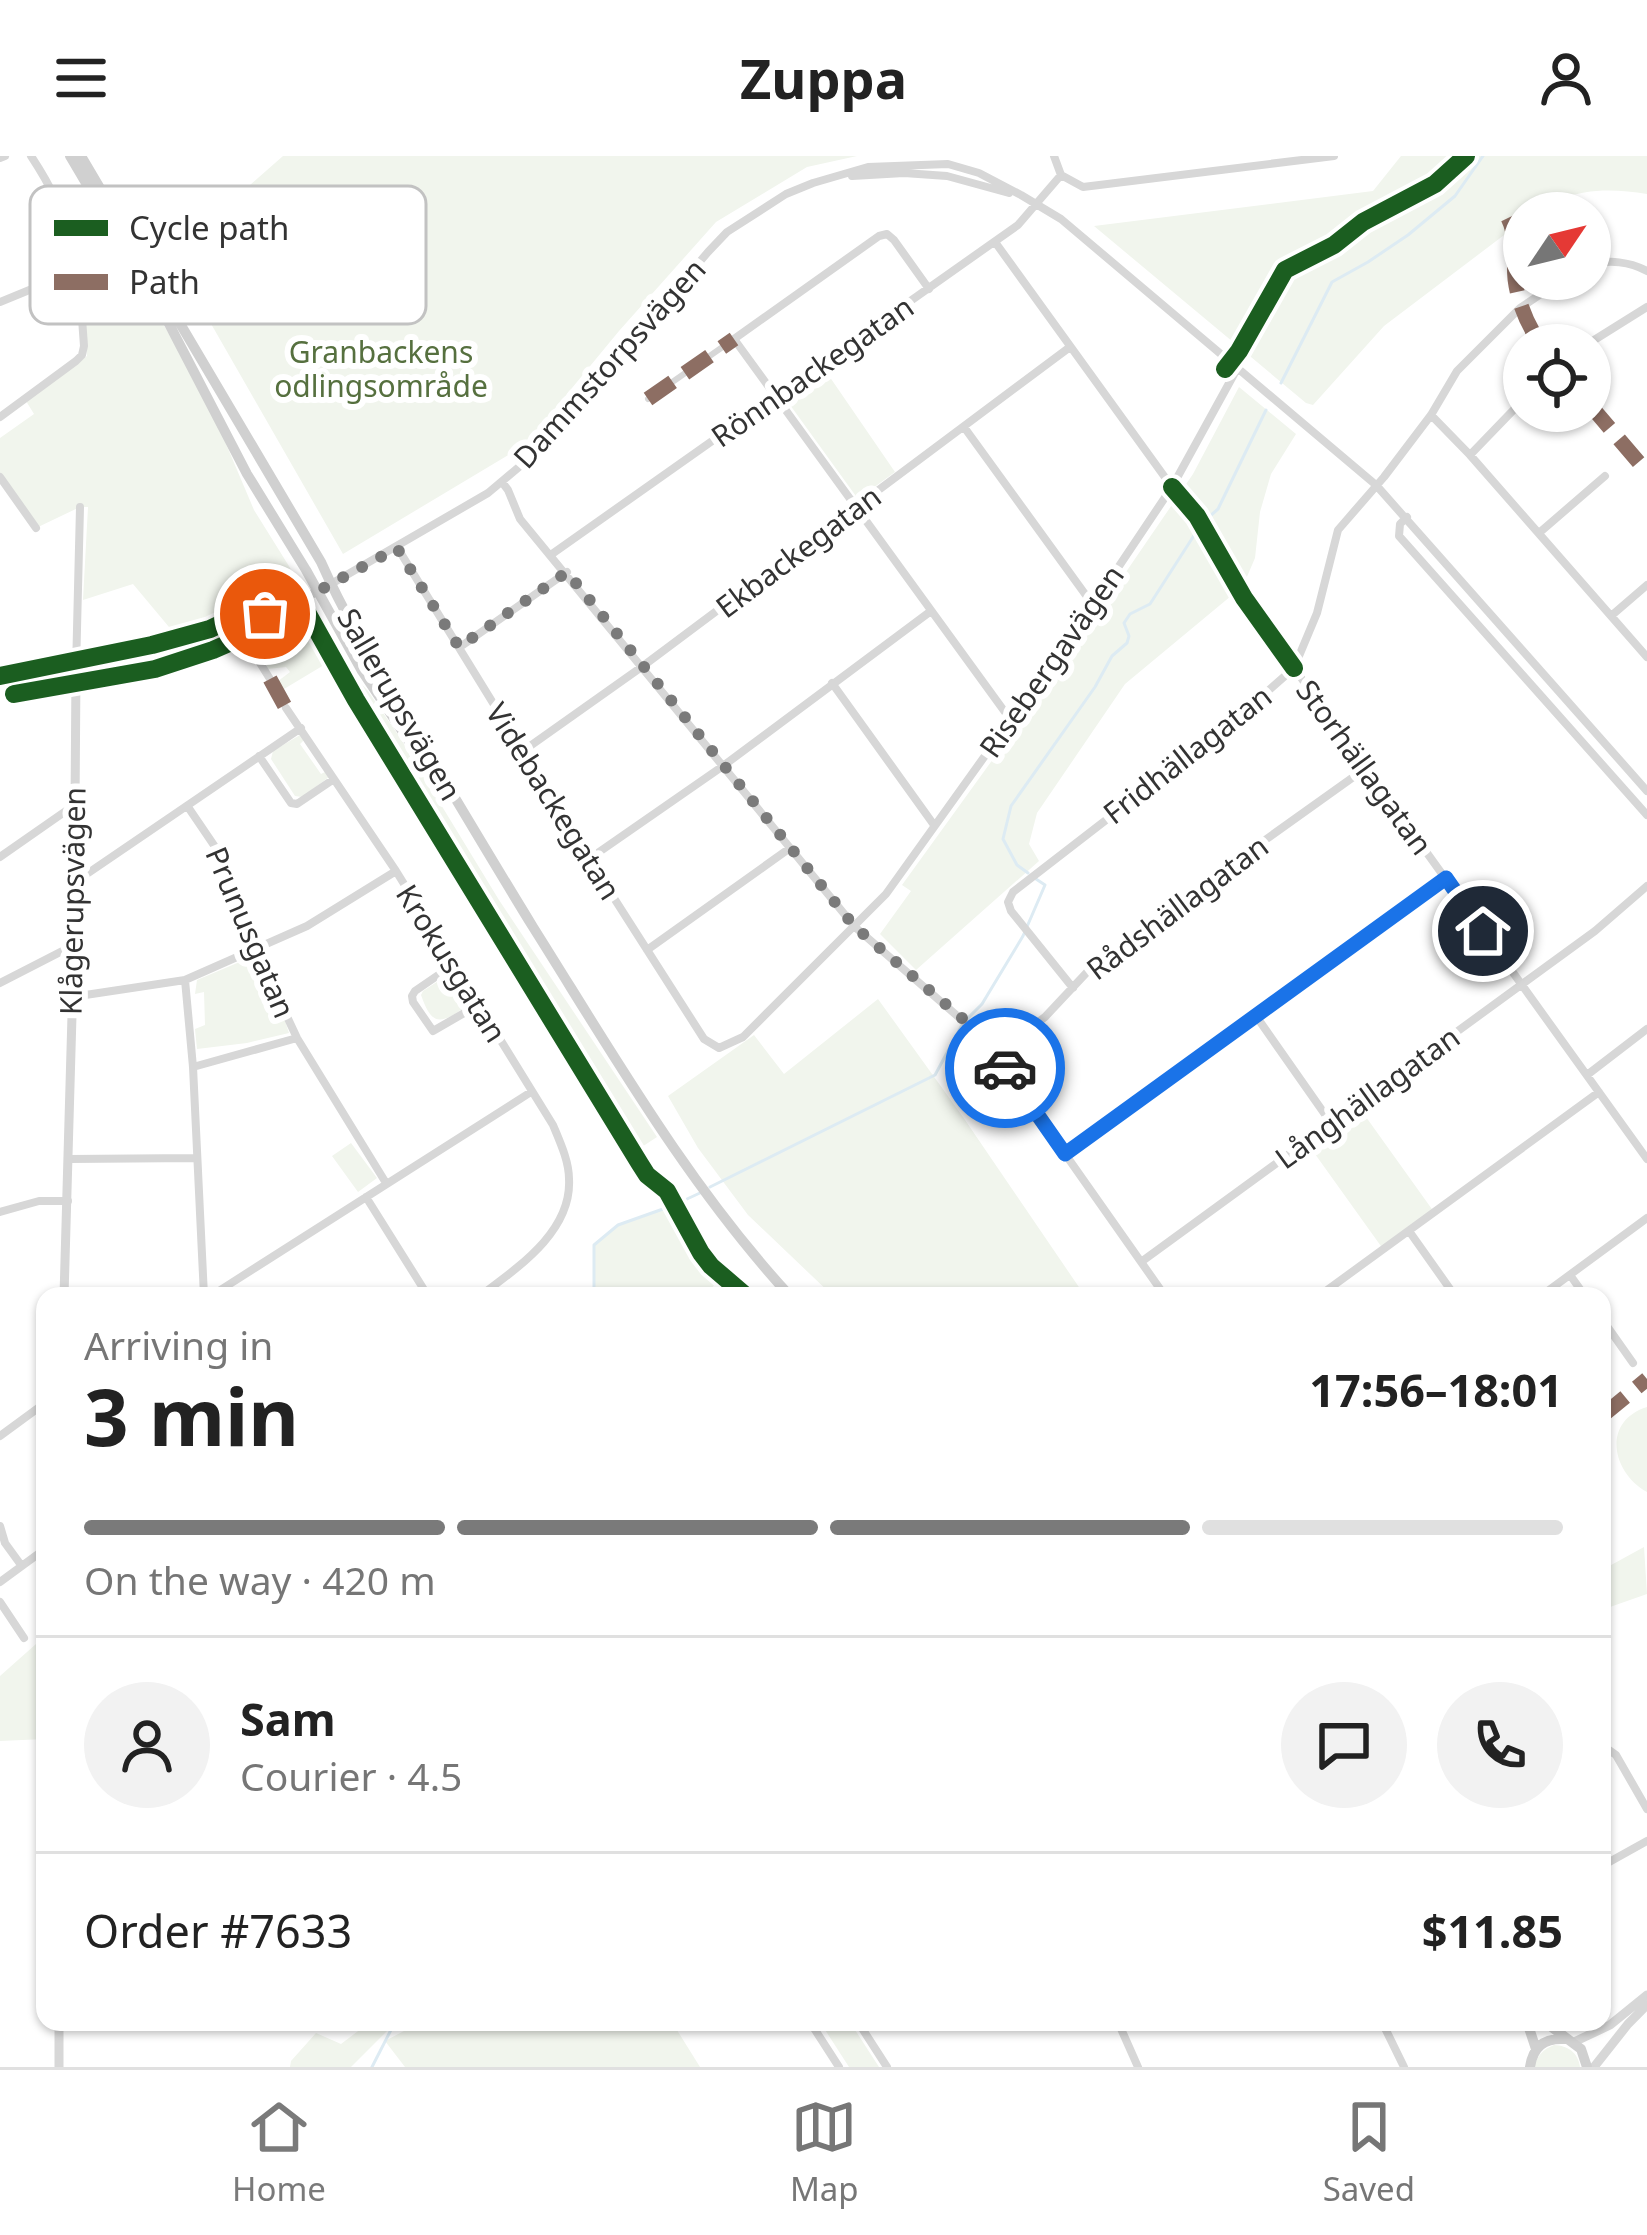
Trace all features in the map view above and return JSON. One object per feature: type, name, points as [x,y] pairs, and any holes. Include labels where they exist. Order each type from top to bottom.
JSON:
[{"type":"main road","name":"Sallerupsvägen","points":[[70,156],[88,186]]},
{"type":"main road","name":"Sallerupsvägen","points":[[81,156],[99,186]]},
{"type":"main road","name":"Sallerupsvägen","points":[[169,324],[247,474],[373,690],[503,878]]},
{"type":"main road","name":"Sallerupsvägen","points":[[180,324],[503,878],[683,1163],[782,1287]]},
{"type":"main road","points":[[1528,2031],[1531,2061]]},
{"type":"main road","points":[[1557,2031],[1590,2067]]},
{"type":"main road","points":[[1531,2061],[1551,2039],[1571,2041]]},
{"type":"street","points":[[31,156],[49,186]]},
{"type":"street","points":[[1054,156],[1060,175],[1083,187],[1334,156]]},
{"type":"street","name":"Dammstorpsvägen","points":[[0,684],[177,647],[318,591],[397,548],[502,482],[544,446],[727,232],[787,194],[839,176],[904,173],[947,176],[1021,196],[1061,219],[1376,485],[1647,791]]},
{"type":"street","name":"Rönnbackegatan","points":[[552,554],[1018,225],[1060,175]]},
{"type":"street","points":[[648,400],[879,236],[887,234],[894,240],[929,289]]},
{"type":"street","points":[[995,242],[1172,487]]},
{"type":"street","points":[[1611,263],[1647,271]]},
{"type":"street","points":[[0,302],[30,290]]},
{"type":"street","name":"Fridhällagatan","points":[[1073,988],[1008,902],[1026,880],[1234,721],[1294,668],[1317,613],[1338,530],[1431,415],[1457,371],[1532,300]]},
{"type":"street","points":[[1611,330],[1647,307]]},
{"type":"street","points":[[0,417],[82,355],[82,324]]},
{"type":"street","points":[[734,338],[1010,719]]},
{"type":"street","name":"Ekbackegatan","points":[[523,751],[1070,347]]},
{"type":"street","name":"Risebergavägen","points":[[719,1048],[743,1036],[886,894],[1172,487],[1238,367]]},
{"type":"street","points":[[1431,415],[1647,657]]},
{"type":"street","points":[[1470,455],[1503,421]]},
{"type":"street","points":[[964,427],[1093,605]]},
{"type":"street","points":[[1539,533],[1606,476]]},
{"type":"street","points":[[0,477],[36,528]]},
{"type":"street","points":[[502,482],[520,519],[855,927],[976,1030],[1159,1287]]},
{"type":"street","name":"Klågerupsvägen","points":[[64,1287],[80,507]]},
{"type":"street","name":"Dammstorpsvägen","points":[[1407,517],[1400,524],[1400,536],[1647,815]]},
{"type":"street","name":"Videbackegatan","points":[[397,548],[704,1039],[719,1048]]},
{"type":"street","points":[[459,647],[567,572]]},
{"type":"street","points":[[1611,616],[1647,585]]},
{"type":"street","points":[[589,859],[723,766],[931,610]]},
{"type":"street","name":"Krokusgatan","points":[[237,626],[396,871],[553,1125],[563,1149],[569,1177],[562,1217],[522,1264],[492,1287]]},
{"type":"street","name":"Storhällagatan","points":[[1294,668],[1647,1159]]},
{"type":"street","points":[[832,683],[934,825]]},
{"type":"street","points":[[75,882],[301,728]]},
{"type":"street","points":[[260,756],[291,803],[297,804],[334,779]]},
{"type":"street","name":"Rådshällagatan","points":[[995,1054],[1045,1017],[1090,969],[1138,930],[1366,768]]},
{"type":"street","points":[[0,857],[73,806]]},
{"type":"street","name":"Prunusgatan","points":[[188,807],[224,860],[256,950],[297,1038],[386,1183]]},
{"type":"street","points":[[647,950],[790,848]]},
{"type":"street","points":[[72,997],[185,980],[307,926],[396,871]]},
{"type":"street","points":[[1065,1154],[1446,878]]},
{"type":"street","name":"Långhällagatan","points":[[1141,1262],[1595,931],[1647,886]]},
{"type":"street","points":[[0,982],[74,945]]},
{"type":"street","points":[[454,965],[415,991],[412,1001],[433,1031],[478,1005]]},
{"type":"street","points":[[185,980],[206,1287]]},
{"type":"street","points":[[1256,1016],[1331,1123]]},
{"type":"street","points":[[1587,1075],[1647,1029]]},
{"type":"street","points":[[193,1067],[297,1038]]},
{"type":"street","points":[[221,1287],[531,1092]]},
{"type":"street","points":[[1331,1287],[1599,1092]]},
{"type":"street","points":[[69,1159],[197,1158]]},
{"type":"street","points":[[365,1197],[422,1287]]},
{"type":"street","points":[[0,1212],[39,1202],[68,1201]]},
{"type":"street","points":[[1552,1287],[1647,1218]]},
{"type":"street","points":[[1408,1231],[1448,1287]]},
{"type":"street","points":[[1570,1274],[1579,1287]]},
{"type":"street","points":[[1611,1332],[1633,1363]]},
{"type":"street","points":[[0,1436],[36,1410]]},
{"type":"street","points":[[0,1526],[5,1543],[21,1565]]},
{"type":"street","points":[[0,1582],[36,1555]]},
{"type":"street","points":[[0,1602],[24,1637]]},
{"type":"street","points":[[1611,1751],[1647,1809]]},
{"type":"street","points":[[1611,1861],[1647,1841]]},
{"type":"street","points":[[1611,2024],[1647,1996]]},
{"type":"street","points":[[1590,2067],[1647,2005]]},
{"type":"street","points":[[59,2031],[59,2067]]},
{"type":"street","points":[[816,2031],[839,2067]]},
{"type":"street","points":[[864,2031],[887,2067]]},
{"type":"street","points":[[1122,2031],[1138,2067]]},
{"type":"street","points":[[1386,2031],[1404,2067]]},
{"type":"street","points":[[1571,2041],[1595,2031]]},
{"type":"green space","name":"Granbackens odlingsområde","points":[[283,156],[857,156],[807,167],[716,222],[525,445],[343,554],[211,324],[426,324],[426,186],[249,186]]},
{"type":"green space","points":[[1401,156],[1647,156],[1647,194],[1503,192],[1503,236],[1384,326],[1313,405],[1094,226],[1373,191]]},
{"type":"green space","points":[[86,324],[163,324],[218,425],[254,510],[292,571],[273,592],[174,633],[133,584],[83,600],[88,507],[36,528],[0,477],[0,438],[34,414],[26,401],[87,356]]},
{"type":"green space","points":[[825,370],[895,472],[858,499],[785,398]]},
{"type":"green space","points":[[1239,387],[1296,434],[1271,474],[1260,512],[1255,558],[1243,586],[1125,684],[1037,813],[1029,844],[1039,861],[916,970],[880,934],[911,891],[902,885],[1193,474]]},
{"type":"green space","points":[[324,619],[357,679],[401,739],[499,900],[657,1137],[625,1158],[324,665],[284,689],[289,698],[281,698],[273,685],[290,672],[286,667],[267,669],[272,661],[261,646],[255,648],[255,641],[279,627]]},
{"type":"green space","points":[[300,735],[305,739],[300,744],[321,774],[327,771],[329,777],[302,797],[295,796],[271,759],[273,751]]},
{"type":"green space","points":[[249,958],[265,977],[260,980],[276,1011],[281,1009],[289,1033],[197,1049],[195,1029],[205,1025],[204,992],[195,994],[197,980]]},
{"type":"green space","points":[[446,976],[465,1007],[438,1019],[429,1013],[421,995]]},
{"type":"green space","points":[[878,999],[1079,1287],[824,1287],[748,1215],[698,1148],[668,1096],[754,1035],[784,1074]]},
{"type":"green space","points":[[1366,1117],[1434,1212],[1383,1249],[1315,1154]]},
{"type":"green space","points":[[351,1143],[377,1178],[358,1192],[332,1156]]},
{"type":"green space","points":[[673,1204],[711,1266],[723,1277],[712,1287],[594,1287],[594,1245],[618,1225]]},
{"type":"green space","points":[[1647,1407],[1647,1492],[1625,1472],[1617,1447],[1623,1423]]},
{"type":"green space","points":[[1644,1547],[1647,1594],[1611,1607],[1611,1565]]},
{"type":"green space","points":[[36,1644],[36,1739],[0,1741],[0,1676]]},
{"type":"green space","points":[[358,2031],[387,2031],[351,2067],[290,2067],[316,2033],[341,2044]]},
{"type":"green space","points":[[404,2031],[678,2031],[700,2067],[405,2067],[385,2041]]},
{"type":"green space","points":[[826,2031],[856,2031],[879,2067],[849,2067]]},
{"type":"green space","points":[[1554,2045],[1572,2051],[1580,2067],[1534,2067],[1541,2053]]},
{"type":"waterway","points":[[1281,383],[1332,282],[1408,235],[1455,196],[1483,156]]},
{"type":"waterway","points":[[1028,873],[1017,865],[1003,839],[1011,806],[1112,656],[1127,643],[1124,623],[1130,614],[1150,604],[1202,523],[1218,509],[1266,410]]},
{"type":"waterway","points":[[710,1187],[935,1075],[963,1023],[982,1004],[1023,936],[1045,885],[1036,879]]},
{"type":"waterway","points":[[687,1199],[702,1192]]},
{"type":"waterway","points":[[594,1287],[594,1245],[618,1225],[663,1209]]},
{"type":"waterway","points":[[372,2067],[390,2031]]},
{"type":"marked path","points":[[1519,300],[1529,324]]},
{"type":"marked path","points":[[648,399],[734,339]]},
{"type":"marked path","points":[[1611,430],[1647,472]]},
{"type":"marked path","points":[[270,679],[286,708]]},
{"type":"marked path","points":[[1611,1409],[1647,1379]]},
{"type":"cycle path","points":[[1225,369],[1285,270],[1435,184],[1466,156]]},
{"type":"cycle path","points":[[1172,487],[1197,516],[1244,598],[1294,668]]},
{"type":"cycle path","points":[[0,676],[210,629],[269,601],[290,582],[356,700],[647,1175],[667,1191],[711,1266],[736,1287]]},
{"type":"cycle path","points":[[14,694],[155,669],[308,614]]},
{"type":"way so far","points":[[265,614],[397,548],[459,647],[567,572],[855,927],[976,1030],[1005,1068]]},
{"type":"route","points":[[1005,1068],[1065,1154],[1446,878],[1483,931]]}]
